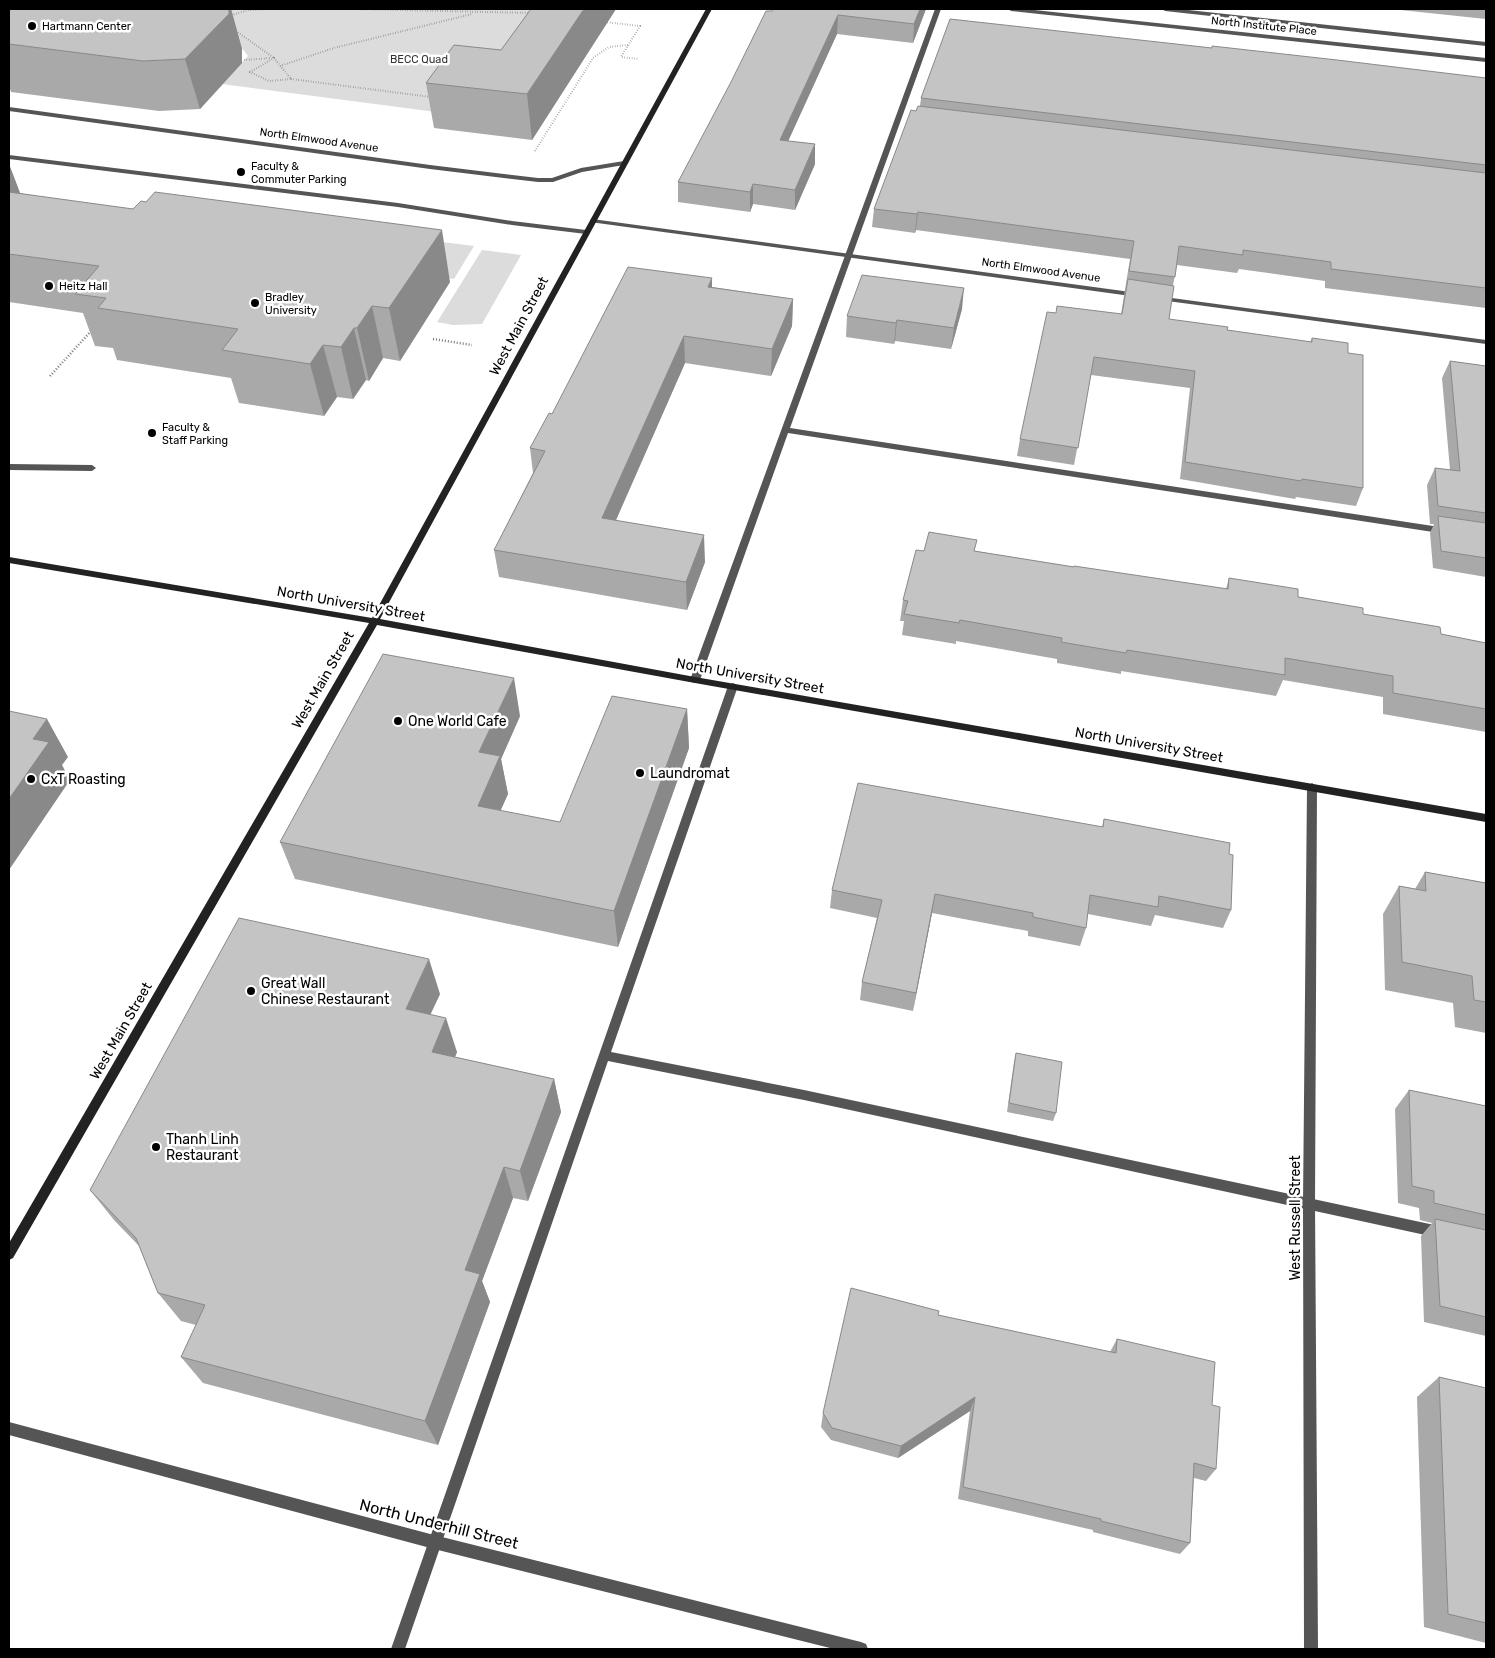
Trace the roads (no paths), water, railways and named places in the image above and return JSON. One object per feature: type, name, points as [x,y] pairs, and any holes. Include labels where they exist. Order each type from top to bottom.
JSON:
[{"type":"main road","name":"West Main Street","points":[[9,1254],[374,621],[709,9]]},
{"type":"main road","name":"North University Street","points":[[9,560],[374,621],[695,680],[1486,818]]},
{"type":"street","points":[[695,680],[938,9]]},
{"type":"street","name":"North Institute Place","points":[[1011,9],[1486,60]]},
{"type":"street","name":"North Institute Place","points":[[1165,9],[1486,44]]},
{"type":"street","name":"North Elmwood Avenue","points":[[9,108],[420,166],[538,180],[553,180],[582,170],[624,163]]},
{"type":"street","points":[[899,118],[909,119]]},
{"type":"street","points":[[9,157],[398,205],[512,223],[586,232]]},
{"type":"street","name":"North Elmwood Avenue","points":[[592,222],[1142,296]]},
{"type":"street","points":[[1152,297],[1486,342]]},
{"type":"street","points":[[786,430],[1457,533]]},
{"type":"street","points":[[9,466],[92,468]]},
{"type":"street","points":[[398,1649],[732,686]]},
{"type":"street","name":"West Russell Street","points":[[1310,1649],[1309,1204],[1312,787]]},
{"type":"street","points":[[605,1056],[804,1095],[1449,1234]]},
{"type":"street","name":"North Underhill Street","points":[[9,1428],[434,1542],[861,1649]]},
{"type":"place","name":"Hartmann Center","points":[[32,26]]},
{"type":"place","name":"Faculty & Commuter Parking","points":[[241,172]]},
{"type":"place","name":"Heitz Hall","points":[[49,286]]},
{"type":"place","name":"Bradley University","points":[[255,303]]},
{"type":"place","name":"Faculty & Staff Parking","points":[[152,433]]},
{"type":"place","name":"One World Cafe","points":[[398,721]]},
{"type":"place","name":"Laundromat","points":[[640,773]]},
{"type":"place","name":"CxT Roasting","points":[[31,779]]},
{"type":"place","name":"Great Wall Chinese Restaurant","points":[[251,991]]},
{"type":"place","name":"Thanh Linh Restaurant","points":[[156,1147]]},
{"type":"park label","name":"BECC Quad","points":[[419,59]]}]
